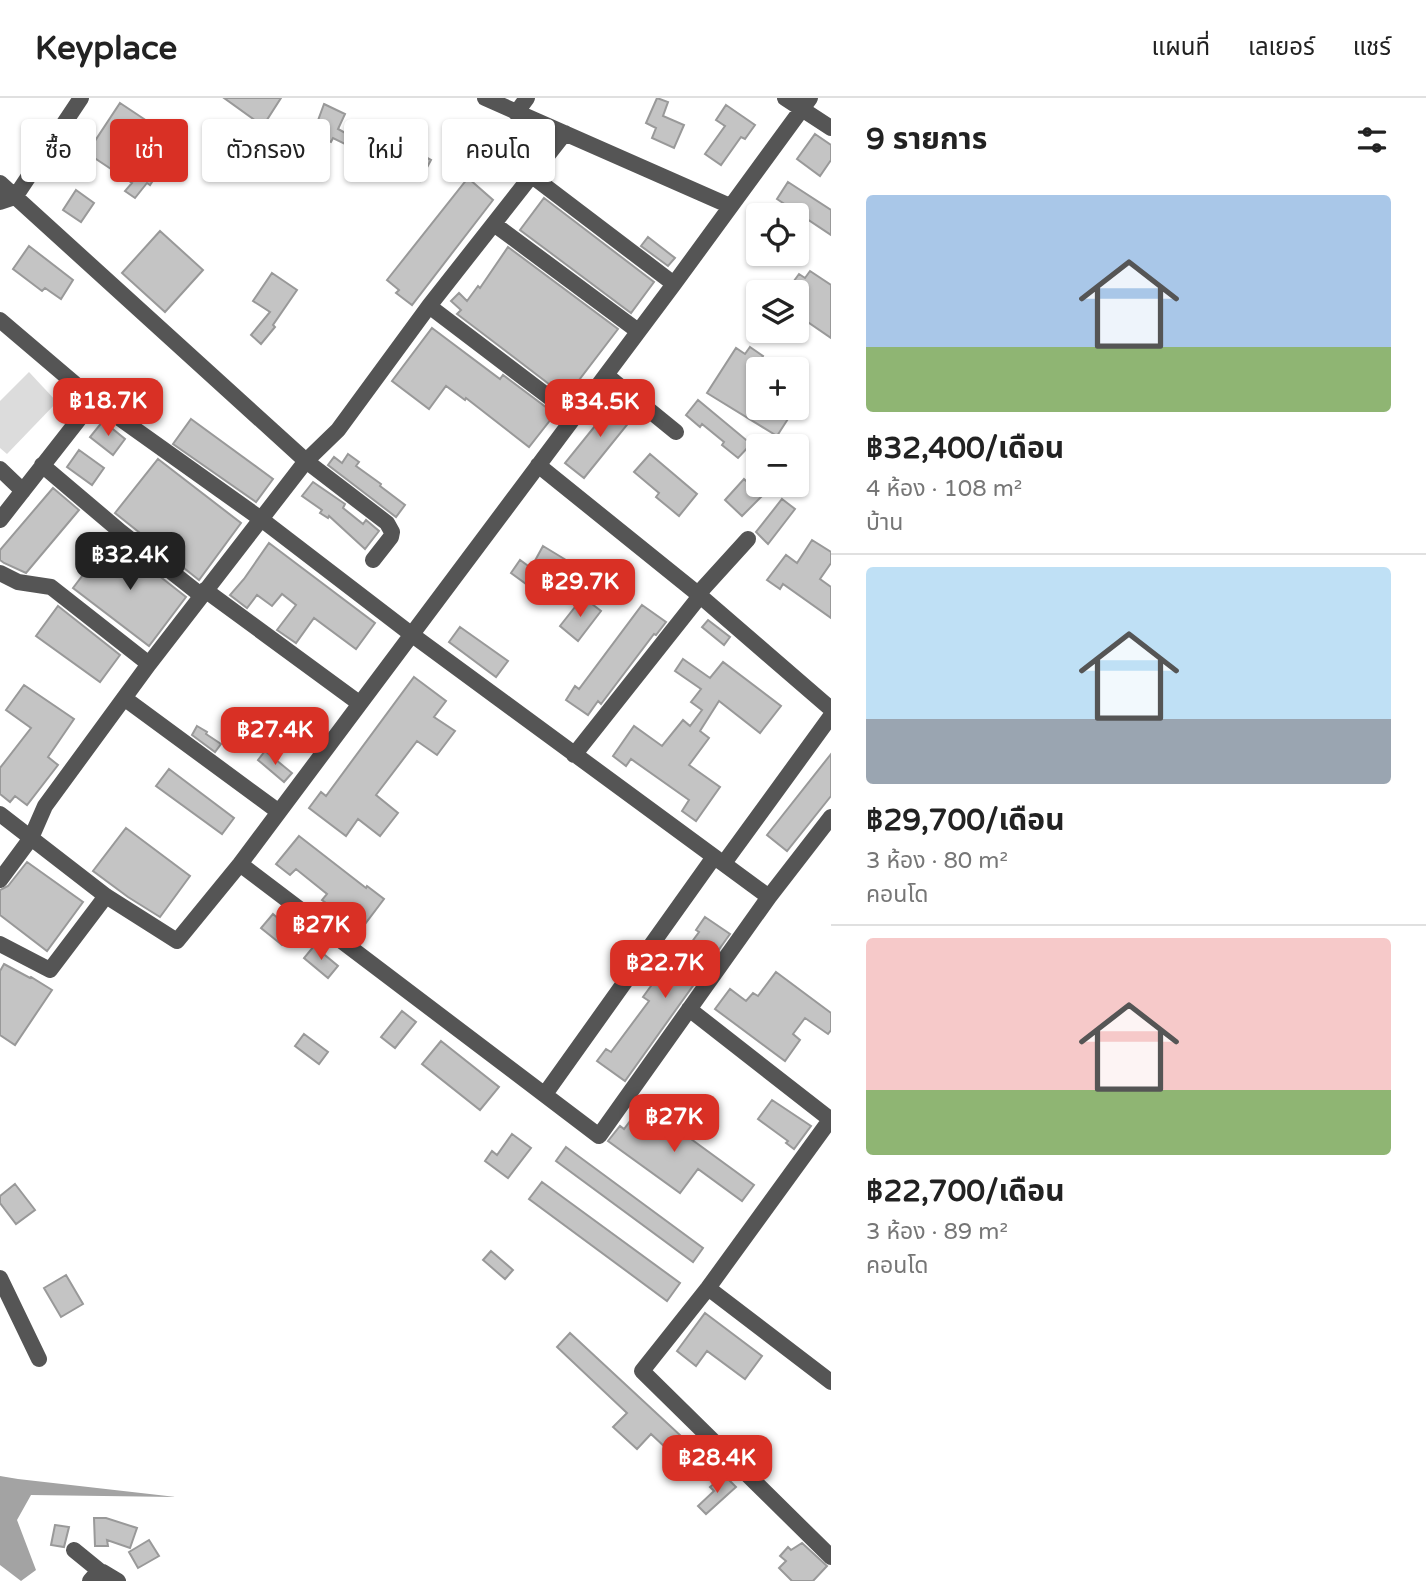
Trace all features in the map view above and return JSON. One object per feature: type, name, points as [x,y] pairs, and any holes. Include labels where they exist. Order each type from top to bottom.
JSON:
[{"type":"street","points":[[8,200],[81,98]]},
{"type":"street","points":[[485,98],[730,206]]},
{"type":"street","points":[[516,113],[527,98]]},
{"type":"street","points":[[785,98],[806,104],[831,128]]},
{"type":"street","points":[[0,814],[106,896],[177,941],[240,864],[806,104]]},
{"type":"street","points":[[555,147],[565,134]]},
{"type":"street","points":[[0,880],[31,838],[45,806],[149,664],[306,461],[338,430],[429,306],[527,182]]},
{"type":"street","points":[[540,182],[674,284]]},
{"type":"street","points":[[0,183],[8,200],[306,461],[391,528],[391,537],[373,560]]},
{"type":"street","points":[[494,224],[638,331]]},
{"type":"street","points":[[429,306],[574,416]]},
{"type":"street","points":[[1,323],[94,400],[261,519],[411,634],[769,897]]},
{"type":"street","points":[[606,375],[676,432]]},
{"type":"street","points":[[0,520],[94,400]]},
{"type":"street","points":[[42,465],[121,532],[359,703]]},
{"type":"street","points":[[538,465],[699,595],[831,709]]},
{"type":"street","points":[[0,469],[23,491]]},
{"type":"street","points":[[574,755],[699,595],[748,539]]},
{"type":"street","points":[[0,572],[18,582],[51,587],[149,664]]},
{"type":"street","points":[[124,698],[279,812]]},
{"type":"street","points":[[545,1094],[719,860],[831,716]]},
{"type":"street","points":[[240,864],[599,1136],[769,897],[831,817]]},
{"type":"street","points":[[0,944],[50,970],[106,896]]},
{"type":"street","points":[[689,1009],[831,1120],[708,1288],[642,1371],[831,1557]]},
{"type":"street","points":[[0,1278],[39,1359]]},
{"type":"street","points":[[708,1288],[831,1382]]},
{"type":"street","points":[[74,1550],[96,1576],[108,1573],[118,1581]]},
{"type":"shaded area","points":[[29,372],[57,402],[7,454],[0,448],[0,401]]},
{"type":"shaded area","points":[[0,1476],[176,1497],[31,1495],[17,1520],[36,1570],[21,1581],[0,1565]]},
{"type":"building","points":[[224,98],[281,98],[268,119],[253,119]]},
{"type":"building","points":[[657,98],[668,102],[663,116],[684,125],[674,148],[652,138],[656,128],[646,123]]},
{"type":"building","points":[[120,103],[144,119],[110,119],[110,168],[96,159],[96,139]]},
{"type":"building","points":[[324,104],[345,114],[338,129],[344,132],[344,144],[333,138],[330,142],[330,119],[318,119]]},
{"type":"building","points":[[726,105],[755,125],[745,139],[741,137],[721,165],[705,154],[725,126],[716,120]]},
{"type":"building","points":[[815,134],[831,145],[831,160],[820,176],[797,159]]},
{"type":"building","points":[[152,182],[150,185],[147,183],[135,198],[125,191],[132,183]]},
{"type":"building","points":[[465,182],[473,182],[493,200],[412,305],[396,293],[399,290],[387,280]]},
{"type":"building","points":[[788,182],[831,210],[831,235],[809,220],[809,203],[783,203],[777,199]]},
{"type":"building","points":[[76,190],[94,203],[81,222],[63,210]]},
{"type":"building","points":[[544,198],[654,282],[631,313],[520,230]]},
{"type":"building","points":[[160,231],[203,270],[165,312],[122,273]]},
{"type":"building","points":[[648,237],[675,258],[668,266],[641,246]]},
{"type":"building","points":[[29,246],[73,280],[61,299],[45,288],[42,291],[13,269]]},
{"type":"building","points":[[508,247],[618,329],[566,397],[457,314],[461,310],[451,301],[459,293],[467,301],[478,286],[480,288]]},
{"type":"building","points":[[810,271],[831,285],[831,338],[809,323],[809,280],[795,280],[799,274],[805,278]]},
{"type":"building","points":[[272,273],[297,290],[273,325],[275,327],[261,344],[251,335],[270,312],[253,301]]},
{"type":"building","points":[[432,328],[500,379],[503,375],[555,414],[529,447],[466,398],[465,400],[446,386],[429,409],[392,381]]},
{"type":"building","points":[[750,347],[763,356],[746,357],[746,417],[707,393],[736,348],[745,354]]},
{"type":"building","points":[[616,400],[635,415],[584,478],[565,463]]},
{"type":"building","points":[[698,400],[746,440],[746,449],[738,458],[722,445],[724,442],[686,415]]},
{"type":"building","points":[[191,419],[273,479],[256,502],[173,444]]},
{"type":"building","points":[[751,420],[787,420],[778,434]]},
{"type":"building","points":[[103,421],[125,439],[113,455],[90,437]]},
{"type":"building","points":[[79,450],[104,468],[92,485],[67,467]]},
{"type":"building","points":[[348,454],[359,462],[356,466],[405,505],[396,517],[328,465],[334,457],[342,463]]},
{"type":"building","points":[[650,454],[697,494],[679,516],[656,497],[659,493],[634,472]]},
{"type":"building","points":[[158,459],[241,523],[199,580],[115,513]]},
{"type":"building","points":[[744,479],[746,497],[761,497],[742,516],[725,500]]},
{"type":"building","points":[[313,482],[345,504],[343,508],[363,524],[366,520],[379,531],[365,549],[329,516],[328,518],[320,513],[322,510],[302,496]]},
{"type":"building","points":[[53,488],[79,510],[26,573],[4,563],[0,560],[0,550]]},
{"type":"building","points":[[782,499],[795,509],[768,544],[756,532]]},
{"type":"building","points":[[111,538],[186,597],[149,646],[73,588]]},
{"type":"building","points":[[812,540],[831,552],[831,563],[820,579],[831,587],[831,618],[783,584],[780,589],[767,580],[786,555],[797,563]]},
{"type":"building","points":[[269,543],[375,623],[356,649],[314,618],[296,643],[277,630],[296,605],[282,594],[272,606],[257,595],[247,608],[230,595]]},
{"type":"building","points":[[543,546],[571,563],[559,584],[563,587],[556,595],[539,581],[533,589],[511,573],[520,560],[531,568]]},
{"type":"building","points":[[583,597],[601,611],[578,641],[560,626]]},
{"type":"building","points":[[642,605],[666,622],[601,704],[598,701],[588,715],[566,700],[575,686],[579,689]]},
{"type":"building","points":[[58,606],[120,655],[100,682],[36,636]]},
{"type":"building","points":[[708,620],[730,637],[724,645],[702,627]]},
{"type":"building","points":[[460,627],[508,661],[496,677],[449,642]]},
{"type":"building","points":[[683,659],[710,678],[723,662],[781,706],[760,733],[719,701],[700,731],[709,738],[689,765],[720,787],[696,821],[682,811],[689,800],[631,759],[626,766],[613,756],[634,726],[662,746],[683,720],[690,726],[702,710],[691,702],[701,689],[675,671]]},
{"type":"building","points":[[414,677],[446,701],[434,717],[455,731],[437,755],[417,741],[376,795],[398,813],[380,836],[358,819],[346,836],[309,808],[321,792],[326,796]]},
{"type":"building","points":[[24,685],[74,719],[48,757],[58,765],[27,805],[15,796],[10,802],[0,794],[0,768],[31,728],[6,710]]},
{"type":"building","points":[[197,726],[221,744],[215,752],[192,735]]},
{"type":"building","points":[[265,751],[292,773],[284,782],[258,760]]},
{"type":"building","points":[[831,754],[831,796],[787,851],[767,835]]},
{"type":"building","points":[[169,769],[234,818],[222,834],[156,786]]},
{"type":"building","points":[[126,828],[190,876],[160,917],[93,871]]},
{"type":"building","points":[[299,836],[384,899],[365,924],[341,906],[337,911],[322,900],[327,894],[296,869],[290,875],[276,864]]},
{"type":"building","points":[[27,862],[83,902],[47,951],[0,915],[0,890],[8,886]]},
{"type":"building","points":[[273,914],[294,932],[282,945],[261,928]]},
{"type":"building","points":[[705,917],[730,934],[625,1081],[597,1061],[606,1049],[611,1052],[649,1001],[643,997],[656,979],[662,983],[699,932],[696,930]]},
{"type":"building","points":[[314,946],[338,966],[328,978],[304,958]]},
{"type":"building","points":[[4,964],[52,990],[15,1045],[0,1035],[0,971]]},
{"type":"building","points":[[776,972],[831,1013],[831,1030],[828,1034],[805,1018],[793,1034],[800,1040],[785,1061],[715,1009],[730,989],[746,1001],[753,993],[758,996]]},
{"type":"building","points":[[402,1011],[416,1022],[395,1048],[381,1037]]},
{"type":"building","points":[[304,1034],[328,1052],[319,1064],[295,1046]]},
{"type":"building","points":[[441,1041],[499,1087],[480,1110],[422,1064]]},
{"type":"building","points":[[772,1100],[811,1126],[794,1149],[786,1143],[788,1141],[758,1119]]},
{"type":"building","points":[[643,1104],[754,1185],[742,1201],[698,1169],[680,1193],[608,1141],[620,1126],[624,1129]]},
{"type":"building","points":[[512,1134],[531,1148],[508,1178],[485,1161],[492,1151],[497,1155]]},
{"type":"building","points":[[566,1147],[703,1248],[693,1262],[556,1161]]},
{"type":"building","points":[[542,1182],[680,1283],[667,1301],[529,1199]]},
{"type":"building","points":[[15,1184],[35,1210],[16,1224],[0,1203],[0,1196]]},
{"type":"building","points":[[491,1251],[513,1270],[505,1279],[483,1260]]},
{"type":"building","points":[[66,1275],[83,1304],[61,1317],[44,1288]]},
{"type":"building","points":[[705,1313],[762,1356],[745,1379],[707,1351],[696,1366],[677,1351]]},
{"type":"building","points":[[570,1333],[695,1449],[682,1463],[651,1434],[637,1449],[613,1427],[627,1413],[557,1347]]},
{"type":"building","points":[[727,1478],[736,1487],[706,1514],[698,1506],[714,1491],[710,1487]]},
{"type":"building","points":[[94,1518],[106,1518],[137,1528],[130,1548],[107,1540],[108,1546],[95,1546]]},
{"type":"building","points":[[55,1525],[69,1527],[64,1547],[51,1545]]},
{"type":"building","points":[[149,1540],[159,1556],[138,1568],[129,1552]]},
{"type":"building","points":[[802,1543],[827,1566],[813,1581],[792,1581],[779,1568],[786,1561],[780,1556],[788,1547],[791,1550]]}]
